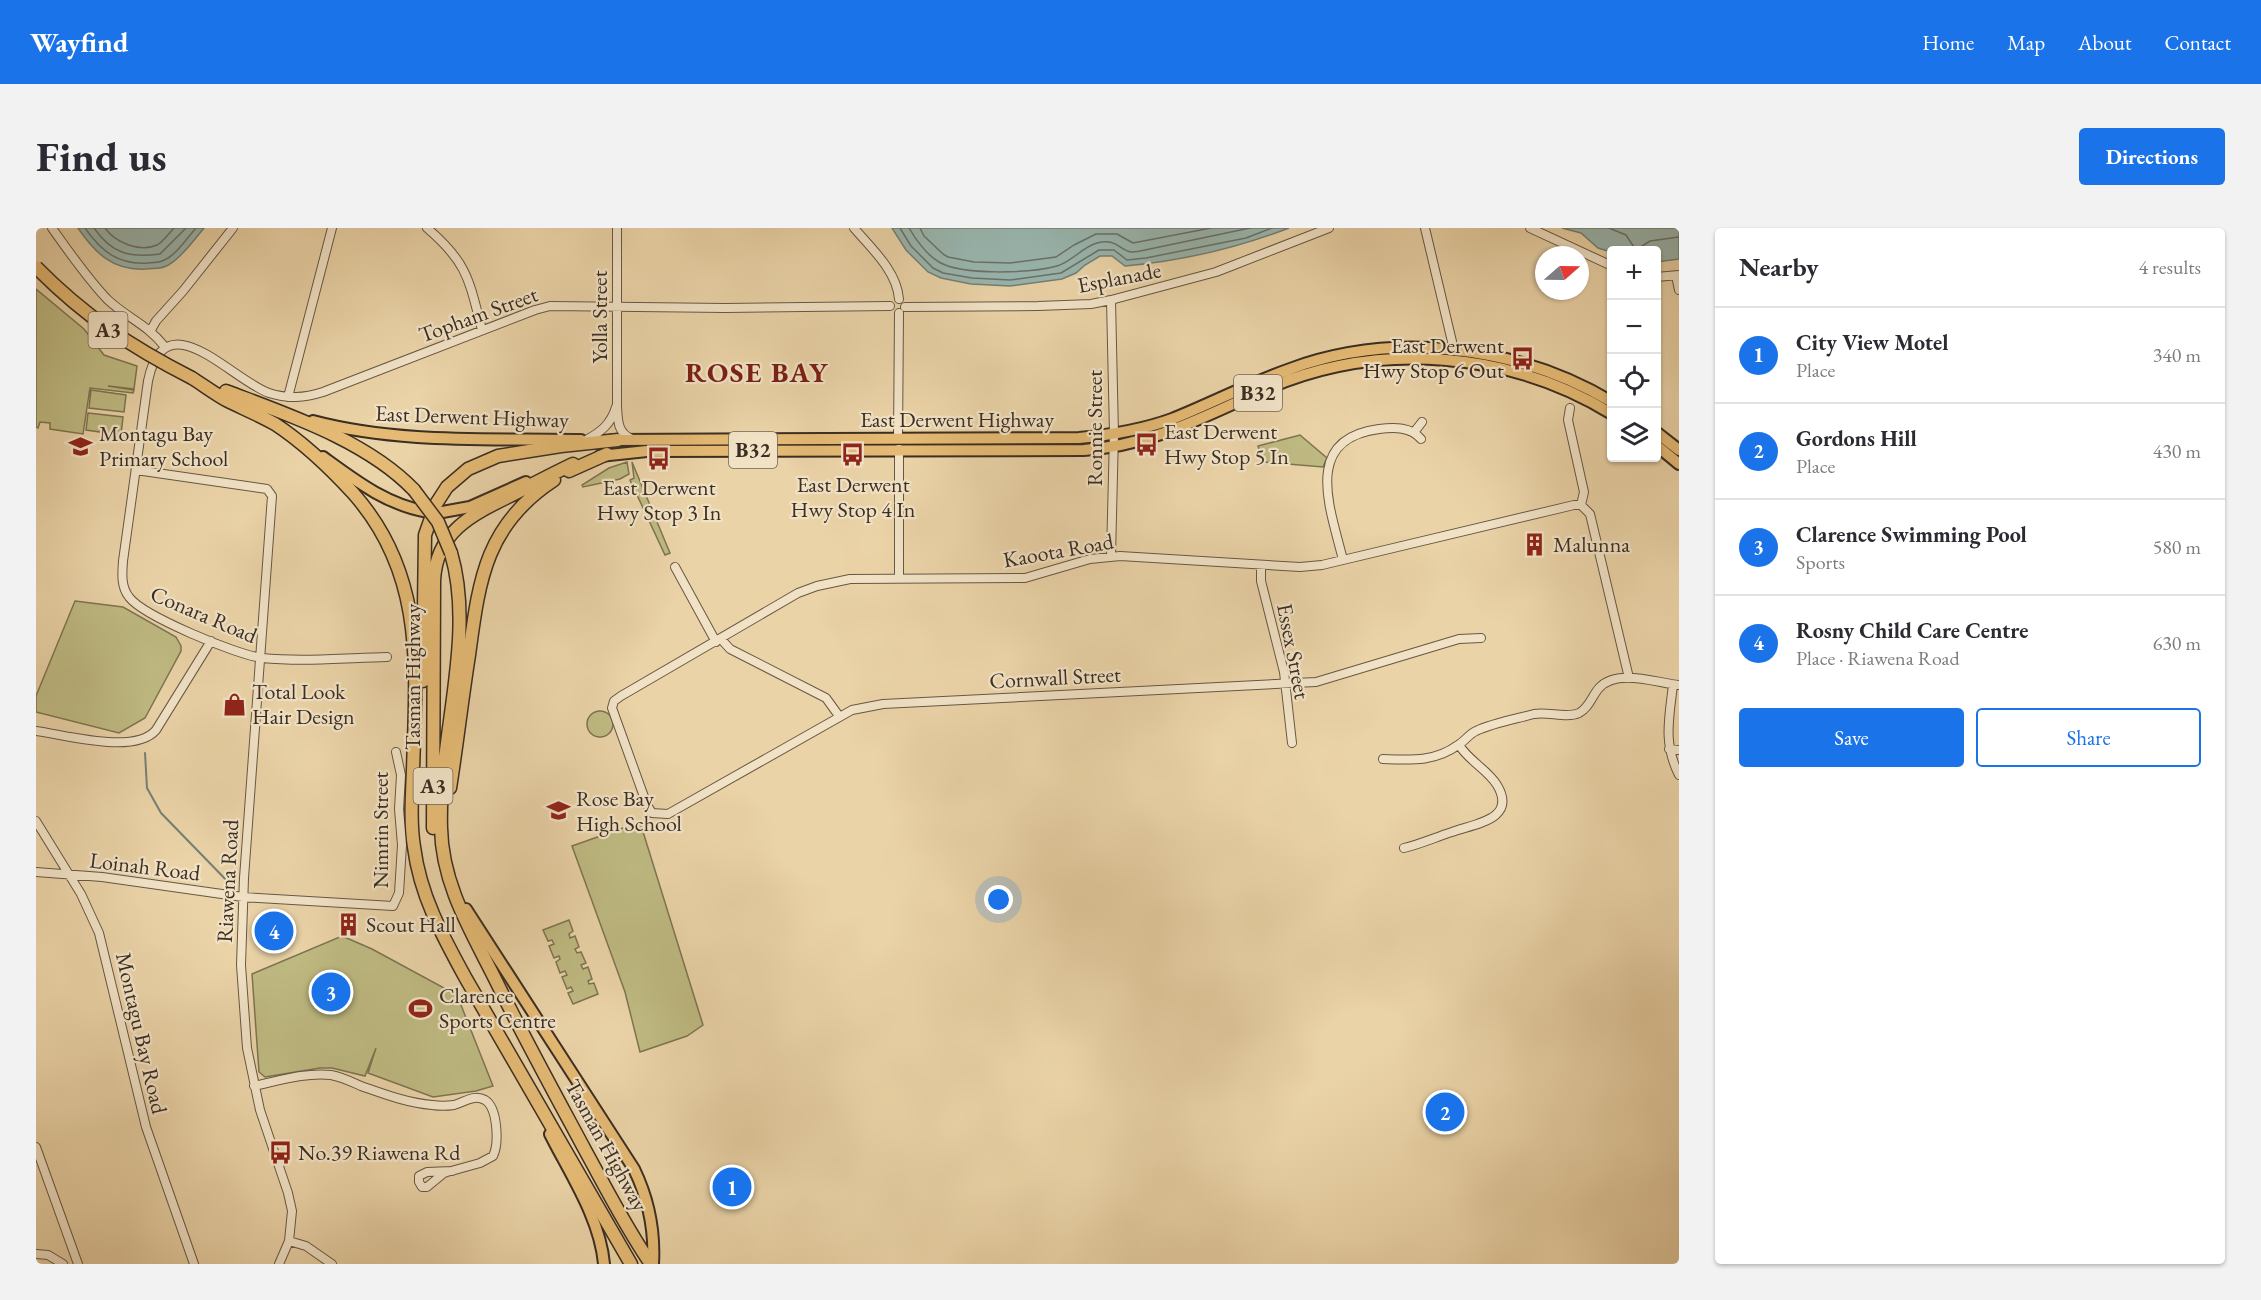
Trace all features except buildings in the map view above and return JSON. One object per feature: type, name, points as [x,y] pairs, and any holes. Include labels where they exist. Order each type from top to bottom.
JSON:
[{"type":"highway","name":"Tasman Highway","points":[[36,267],[61,293],[98,323],[134,347],[283,430],[325,465],[355,495],[382,535],[400,574],[410,607],[415,643],[412,822],[413,845],[426,898],[444,939],[631,1264]]},
{"type":"highway","name":"Tasman Highway","points":[[192,378],[281,413],[362,449],[391,468],[414,490],[438,522],[451,553],[458,579],[459,619],[441,807],[441,830],[447,875],[460,911],[528,1046],[624,1220],[652,1264]]},
{"type":"highway","name":"Tasman Highway","points":[[192,378],[290,443],[333,481],[355,507],[376,541],[386,561],[405,623],[410,659],[410,755],[413,762]]},
{"type":"highway","name":"B32","points":[[413,762],[417,753],[424,668],[425,535],[441,495],[468,469],[498,456],[618,440]]},
{"type":"highway","points":[[444,861],[450,792],[474,617],[480,581],[488,557],[505,526],[532,496],[564,474],[607,454]]},
{"type":"highway","name":"Tasman Highway","points":[[528,1046],[484,973],[451,909],[441,884],[435,851],[433,810],[434,573],[436,562],[447,538],[471,516],[573,464]]},
{"type":"main road","name":"East Derwent Highway","points":[[283,430],[381,496],[405,507],[433,512],[470,507],[536,477],[607,454],[1079,438],[1114,434],[1172,419],[1263,379],[1321,359],[1378,350],[1454,350],[1528,365],[1580,385],[1607,400]]},
{"type":"main road","name":"East Derwent Highway","points":[[281,413],[345,429],[399,436],[898,444],[1084,450],[1113,448],[1144,441],[1192,424],[1300,376],[1344,365],[1398,359],[1448,360],[1508,370],[1568,391],[1607,412]]},
{"type":"main road","points":[[1661,436],[1679,450]]},
{"type":"main road","points":[[1661,450],[1679,464]]},
{"type":"main road","points":[[447,875],[473,922],[628,1157],[645,1194],[653,1232],[652,1264]]},
{"type":"main road","name":"Tasman Highway","points":[[533,1095],[536,1107],[585,1202],[598,1235],[602,1264]]},
{"type":"street","points":[[52,228],[107,298],[124,313],[151,330],[165,347]]},
{"type":"street","points":[[151,330],[233,228]]},
{"type":"street","points":[[288,397],[332,228]]},
{"type":"street","points":[[427,228],[451,251],[465,270],[471,284],[482,330]]},
{"type":"street","name":"Yolla Street","points":[[616,228],[617,406],[621,432],[627,437],[638,440]]},
{"type":"street","points":[[854,228],[878,255],[894,279],[898,299]]},
{"type":"street","name":"Esplanade","points":[[905,307],[1038,306],[1111,300],[1215,272],[1329,228]]},
{"type":"street","points":[[1425,228],[1454,350]]},
{"type":"street","points":[[1530,228],[1607,264]]},
{"type":"street","points":[[1661,277],[1677,275],[1679,290]]},
{"type":"street","points":[[898,299],[894,300],[890,306],[892,311],[899,313]]},
{"type":"street","points":[[898,299],[904,302],[905,307],[899,313],[899,578]]},
{"type":"street","name":"Ronnie Street","points":[[1111,300],[1114,434],[1111,556]]},
{"type":"street","name":"Topham Street","points":[[165,347],[179,344],[191,348],[234,370],[262,390],[288,397],[305,397],[550,306],[725,308],[890,306]]},
{"type":"street","name":"Conara Road","points":[[165,347],[154,358],[150,372],[123,561],[122,577],[126,593],[142,610],[236,651],[261,657],[387,657]]},
{"type":"street","points":[[586,440],[608,424],[617,406]]},
{"type":"street","points":[[1570,408],[1569,420],[1583,487],[1581,505],[1590,514],[1629,678]]},
{"type":"street","points":[[1415,431],[1422,422]]},
{"type":"street","points":[[1343,560],[1327,489],[1327,472],[1333,457],[1343,444],[1361,433],[1387,428],[1415,431],[1421,439]]},
{"type":"street","name":"Riawena Road","points":[[136,470],[263,488],[270,492],[273,503],[243,897],[242,992],[247,1048],[254,1086],[290,1202],[292,1222],[289,1241],[279,1264]]},
{"type":"street","name":"Kaoota Road","points":[[652,813],[640,789],[612,711],[613,703],[621,696],[798,593],[817,586],[850,579],[1018,578],[1042,574],[1090,559],[1111,556],[1300,567],[1343,560],[1581,505]]},
{"type":"street","name":"Essex Street","points":[[1261,565],[1261,581],[1285,684],[1292,743]]},
{"type":"street","points":[[675,567],[718,640],[730,649],[826,698],[839,716]]},
{"type":"street","name":"Cornwall Street","points":[[652,813],[668,814],[679,810],[852,710],[883,704],[1285,684],[1325,680],[1460,639],[1481,638]]},
{"type":"street","points":[[36,731],[121,743],[147,739],[156,730],[211,641]]},
{"type":"street","points":[[1383,759],[1425,760],[1459,745],[1477,731],[1545,712],[1578,714],[1585,709],[1600,687],[1607,682],[1617,678],[1629,678],[1676,685],[1667,737],[1679,775]]},
{"type":"street","points":[[1404,848],[1483,823],[1493,818],[1498,812],[1502,803],[1498,787],[1466,756],[1459,745]]},
{"type":"street","points":[[1669,749],[1679,750]]},
{"type":"street","name":"Nimrin Street","points":[[393,906],[399,893],[402,845],[399,809],[401,775],[396,752]]},
{"type":"street","name":"Montagu Bay Road","points":[[36,821],[70,875],[99,933],[146,1127],[194,1264]]},
{"type":"street","name":"Loinah Road","points":[[36,872],[102,877],[243,897],[393,906]]},
{"type":"street","points":[[254,1086],[325,1075],[337,1076],[419,1104],[450,1105],[473,1098],[481,1099],[491,1106],[494,1114],[495,1153],[488,1160],[452,1171]]},
{"type":"street","points":[[36,1147],[78,1264]]},
{"type":"street","points":[[289,1241],[306,1246],[332,1264]]},
{"type":"street","points":[[36,1254],[48,1255],[63,1264]]},
{"type":"shaded area","points":[[36,289],[84,329],[104,355],[137,366],[134,389],[108,386],[134,390],[133,393],[90,388],[83,434],[50,429],[50,423],[40,422],[38,428],[36,427]]},
{"type":"shaded area","points":[[91,390],[126,395],[124,412],[89,408]]},
{"type":"shaded area","points":[[88,413],[123,417],[121,435],[86,430]]},
{"type":"shaded area","points":[[1300,435],[1327,458],[1323,467],[1263,462],[1258,446]]},
{"type":"shaded area","points":[[627,462],[629,474],[620,479],[583,487],[582,485],[609,468]]},
{"type":"shaded area","points":[[632,462],[670,553],[665,555],[630,480],[634,478]]},
{"type":"shaded area","points":[[75,601],[123,607],[176,637],[181,646],[181,651],[145,718],[119,733],[36,712],[36,696]]},
{"type":"shaded area","points":[[600,711],[609,715],[613,724],[609,733],[600,737],[591,733],[587,724],[591,715]]},
{"type":"shaded area","points":[[640,822],[703,1025],[687,1036],[640,1052],[625,992],[572,846]]},
{"type":"shaded area","points":[[569,920],[573,931],[569,934],[570,938],[575,936],[579,947],[575,949],[577,953],[581,952],[586,963],[581,965],[583,969],[588,967],[592,979],[588,981],[589,984],[594,983],[598,994],[573,1004],[568,993],[573,991],[571,987],[567,989],[562,977],[567,975],[565,971],[560,973],[556,962],[560,959],[559,956],[554,958],[549,946],[554,944],[552,940],[548,941],[543,930]]},
{"type":"shaded area","points":[[342,936],[372,949],[457,995],[493,1086],[476,1091],[433,1097],[368,1073],[376,1048],[365,1076],[332,1068],[265,1077],[259,1072],[252,974]]},
{"type":"water","points":[[78,228],[204,228],[186,250],[169,265],[162,268],[134,269],[106,259]]},
{"type":"water","points":[[892,228],[1289,228],[1208,253],[1167,261],[1125,266],[1112,256],[1100,256],[1076,273],[1062,279],[1010,286],[971,284],[941,278],[928,272],[906,250]]},
{"type":"water","points":[[1562,228],[1679,228],[1679,259],[1661,261],[1661,246],[1607,246],[1607,251],[1598,248],[1581,233]]},
{"type":"waterway","points":[[145,753],[147,788],[161,813],[234,888]]},
{"type":"place","name":"East Derwent Hwy Stop 6 Out","points":[[1522,358]]},
{"type":"place","name":"East Derwent Hwy Stop 5 In","points":[[1146,444]]},
{"type":"place","name":"Montagu Bay Primary School","points":[[81,446]]},
{"type":"place","name":"East Derwent Hwy Stop 4 In","points":[[853,455]]},
{"type":"place","name":"East Derwent Hwy Stop 3 In","points":[[659,458]]},
{"type":"place","name":"Malunna","points":[[1535,544]]},
{"type":"place","name":"Total Look Hair Design","points":[[234,704]]},
{"type":"place","name":"Rose Bay High School","points":[[558,811]]},
{"type":"place","name":"Scout Hall","points":[[348,924]]},
{"type":"place","name":"Rosny Child Care Centre","points":[[274,931]]},
{"type":"place","name":"Clarence Swimming Pool","points":[[331,992]]},
{"type":"place","name":"Clarence Sports Centre","points":[[421,1008]]},
{"type":"place","name":"Gordons Hill","points":[[1445,1112]]},
{"type":"place","name":"No.39 Riawena Rd","points":[[280,1152]]},
{"type":"place","name":"City View Motel","points":[[732,1187]]},
{"type":"district","name":"ROSE BAY","points":[[757,372]]}]
